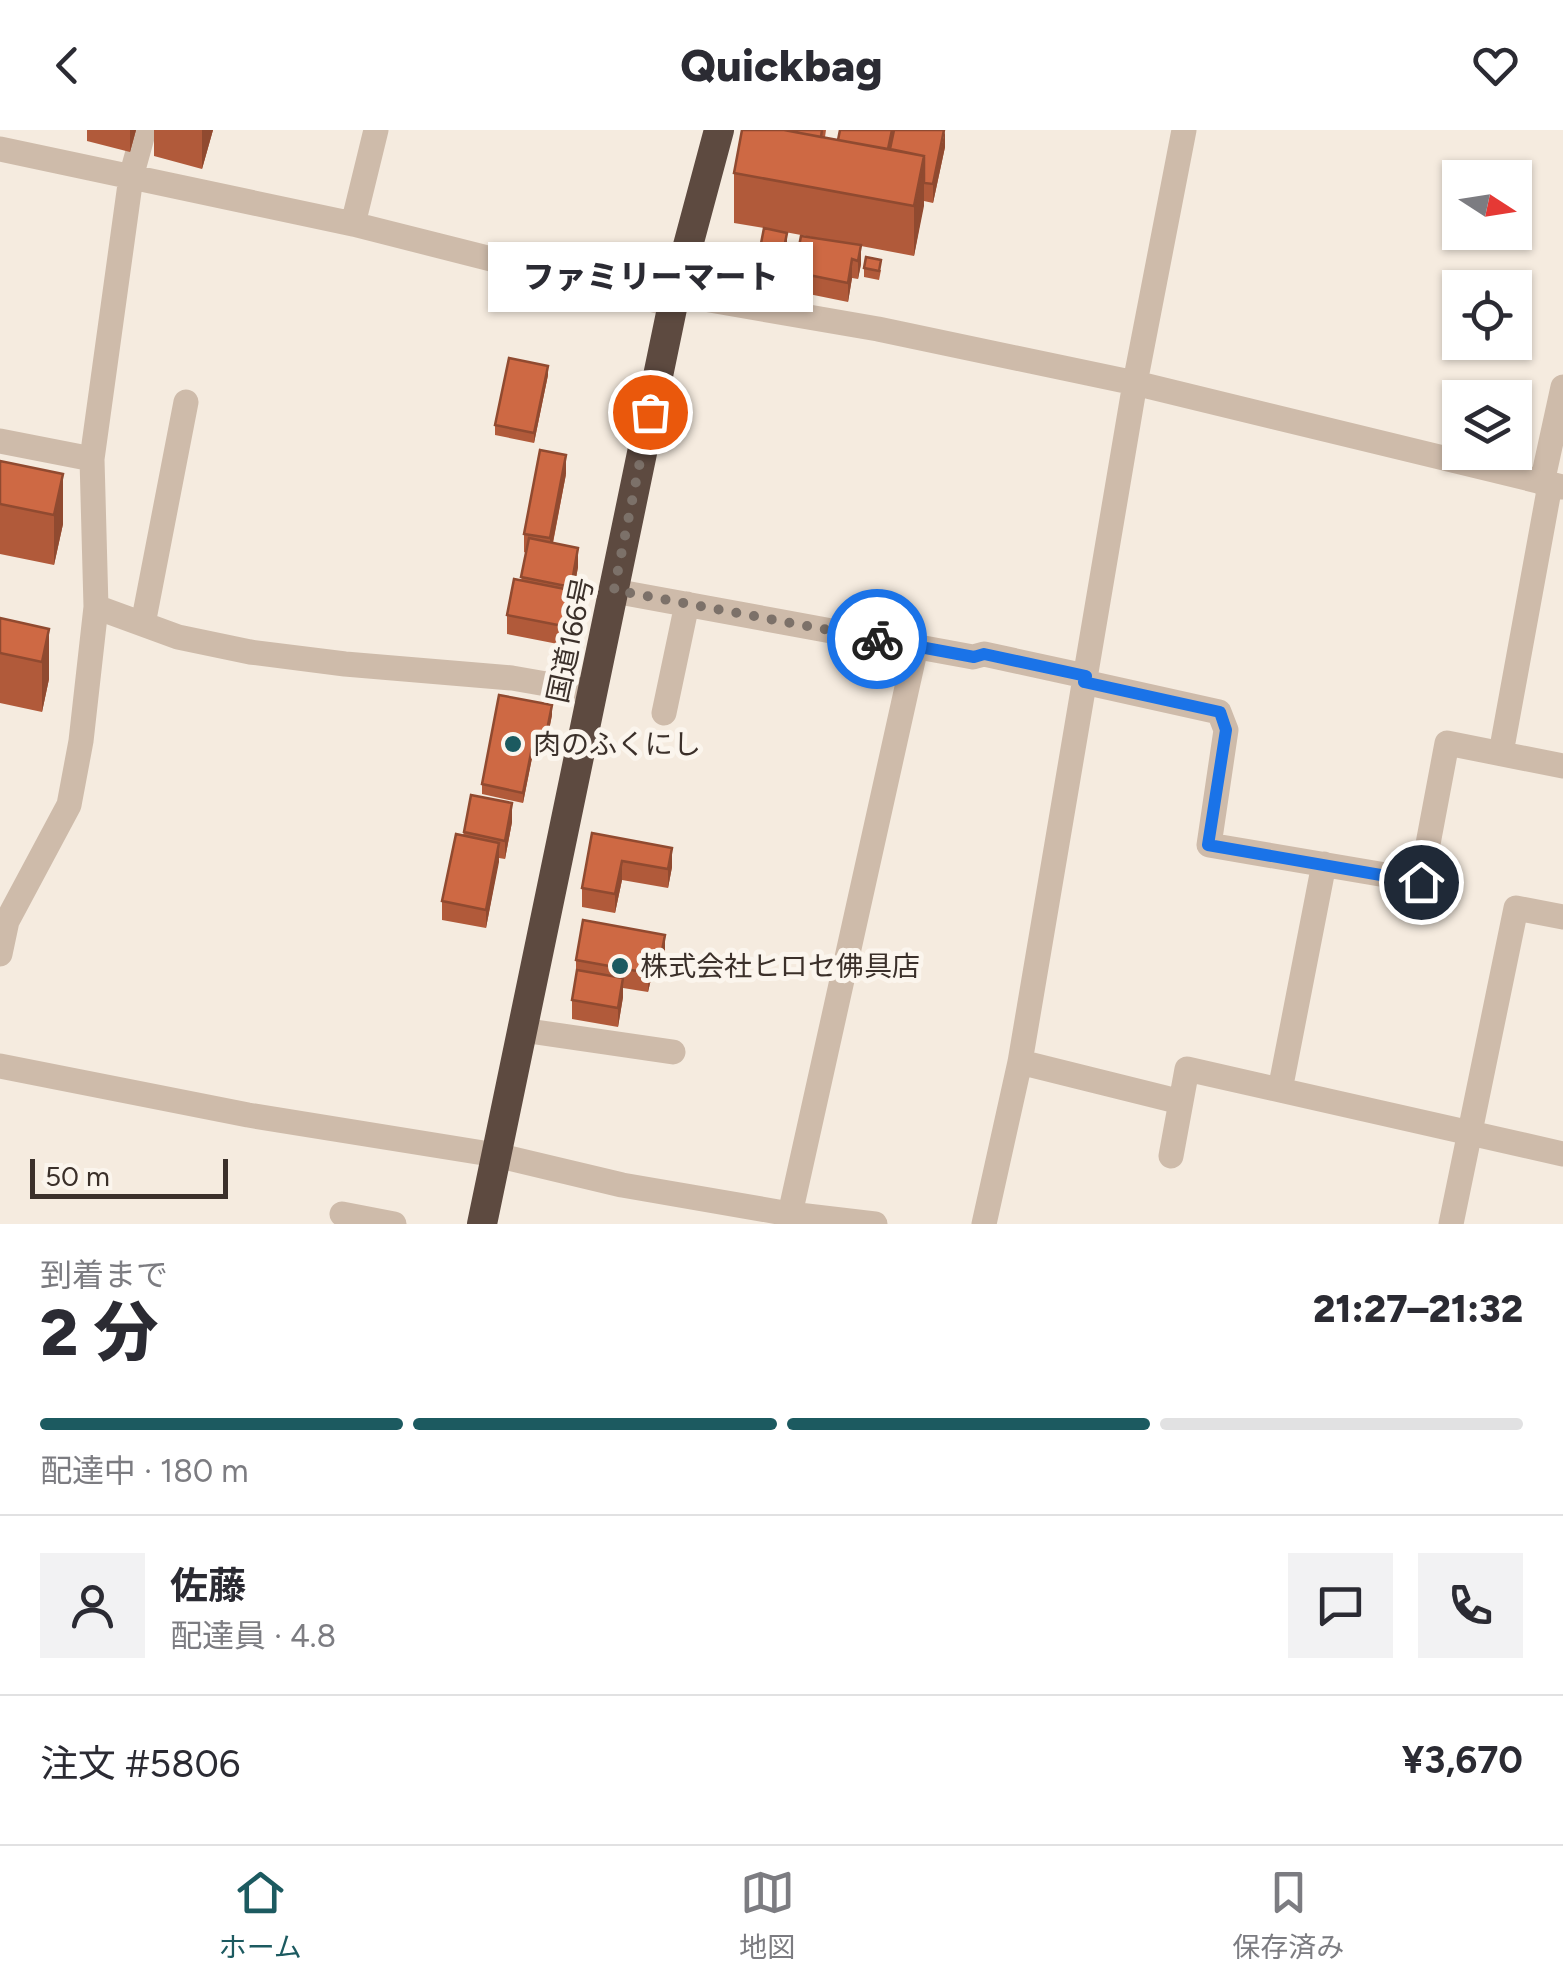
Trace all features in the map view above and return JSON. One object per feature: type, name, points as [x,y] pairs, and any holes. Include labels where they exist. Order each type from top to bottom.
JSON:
[{"type":"highway","name":"国道166号","points":[[482,1224],[674,300],[719,130]]},
{"type":"street","points":[[0,954],[7,921],[70,805],[96,607],[92,459],[131,177],[144,130]]},
{"type":"street","points":[[353,224],[376,130]]},
{"type":"street","points":[[984,1224],[1020,1062],[1135,383],[1184,130]]},
{"type":"street","points":[[0,149],[353,224],[674,300],[878,329],[1135,383],[1552,485]]},
{"type":"street","points":[[1501,754],[1552,485],[1563,387]]},
{"type":"street","points":[[143,624],[186,402]]},
{"type":"street","points":[[0,441],[92,459]]},
{"type":"street","points":[[614,590],[974,657],[984,654],[1220,712],[1226,730],[1208,845],[1421,882],[1447,742],[1563,766]]},
{"type":"street","points":[[664,712],[687,604]]},
{"type":"street","points":[[96,607],[178,636],[250,652],[512,678],[592,692]]},
{"type":"street","points":[[790,1214],[916,646]]},
{"type":"street","points":[[1280,1090],[1324,864]]},
{"type":"street","points":[[1451,1224],[1516,908],[1563,916]]},
{"type":"street","points":[[522,1030],[673,1052]]},
{"type":"street","points":[[1020,1062],[1181,1102]]},
{"type":"street","points":[[0,1066],[248,1115],[496,1156],[622,1185],[790,1214],[875,1224]]},
{"type":"street","points":[[1170,1156],[1187,1069],[1563,1154]]},
{"type":"street","points":[[342,1214],[394,1224]]},
{"type":"building","points":[[742,130],[784,130],[924,156],[914,206],[734,173]]},
{"type":"building","points":[[784,130],[822,130],[821,137]]},
{"type":"building","points":[[840,130],[892,130],[888,149],[838,140]]},
{"type":"building","points":[[894,130],[944,130],[933,184],[924,183],[924,156],[890,149]]},
{"type":"building","points":[[764,228],[787,233],[780,268],[757,264]]},
{"type":"building","points":[[801,236],[861,245],[858,261],[852,259],[848,283],[794,272]]},
{"type":"building","points":[[866,257],[881,260],[879,271],[864,268]]},
{"type":"building","points":[[509,358],[548,366],[534,433],[495,425]]},
{"type":"building","points":[[540,450],[566,455],[550,538],[524,534]]},
{"type":"building","points":[[0,461],[63,474],[54,515],[0,504]]},
{"type":"building","points":[[529,538],[578,548],[571,587],[521,577]]},
{"type":"building","points":[[514,579],[570,590],[563,626],[507,615]]},
{"type":"building","points":[[0,618],[49,629],[42,662],[0,653]]},
{"type":"building","points":[[499,695],[552,705],[546,735],[535,733],[523,793],[482,784]]},
{"type":"building","points":[[471,795],[512,803],[505,841],[464,832]]},
{"type":"building","points":[[592,833],[672,848],[668,869],[622,861],[615,894],[582,888]]},
{"type":"building","points":[[456,834],[499,843],[486,910],[442,901]]},
{"type":"building","points":[[583,920],[665,935],[660,961],[651,960],[648,973],[576,960]]},
{"type":"building","points":[[577,970],[623,978],[618,1008],[572,1000]]},
{"type":"way so far","points":[[650,412],[614,590],[877,639]]},
{"type":"place","name":"ファミリーマート","points":[[650,412]]},
{"type":"place","name":"肉のふくにし","points":[[513,744]]},
{"type":"place","name":"株式会社ヒロセ佛具店","points":[[620,966]]},
{"type":"route","points":[[877,639],[974,657],[984,654],[1086,676],[1084,682],[1220,712],[1226,730],[1208,845],[1421,882]]}]
